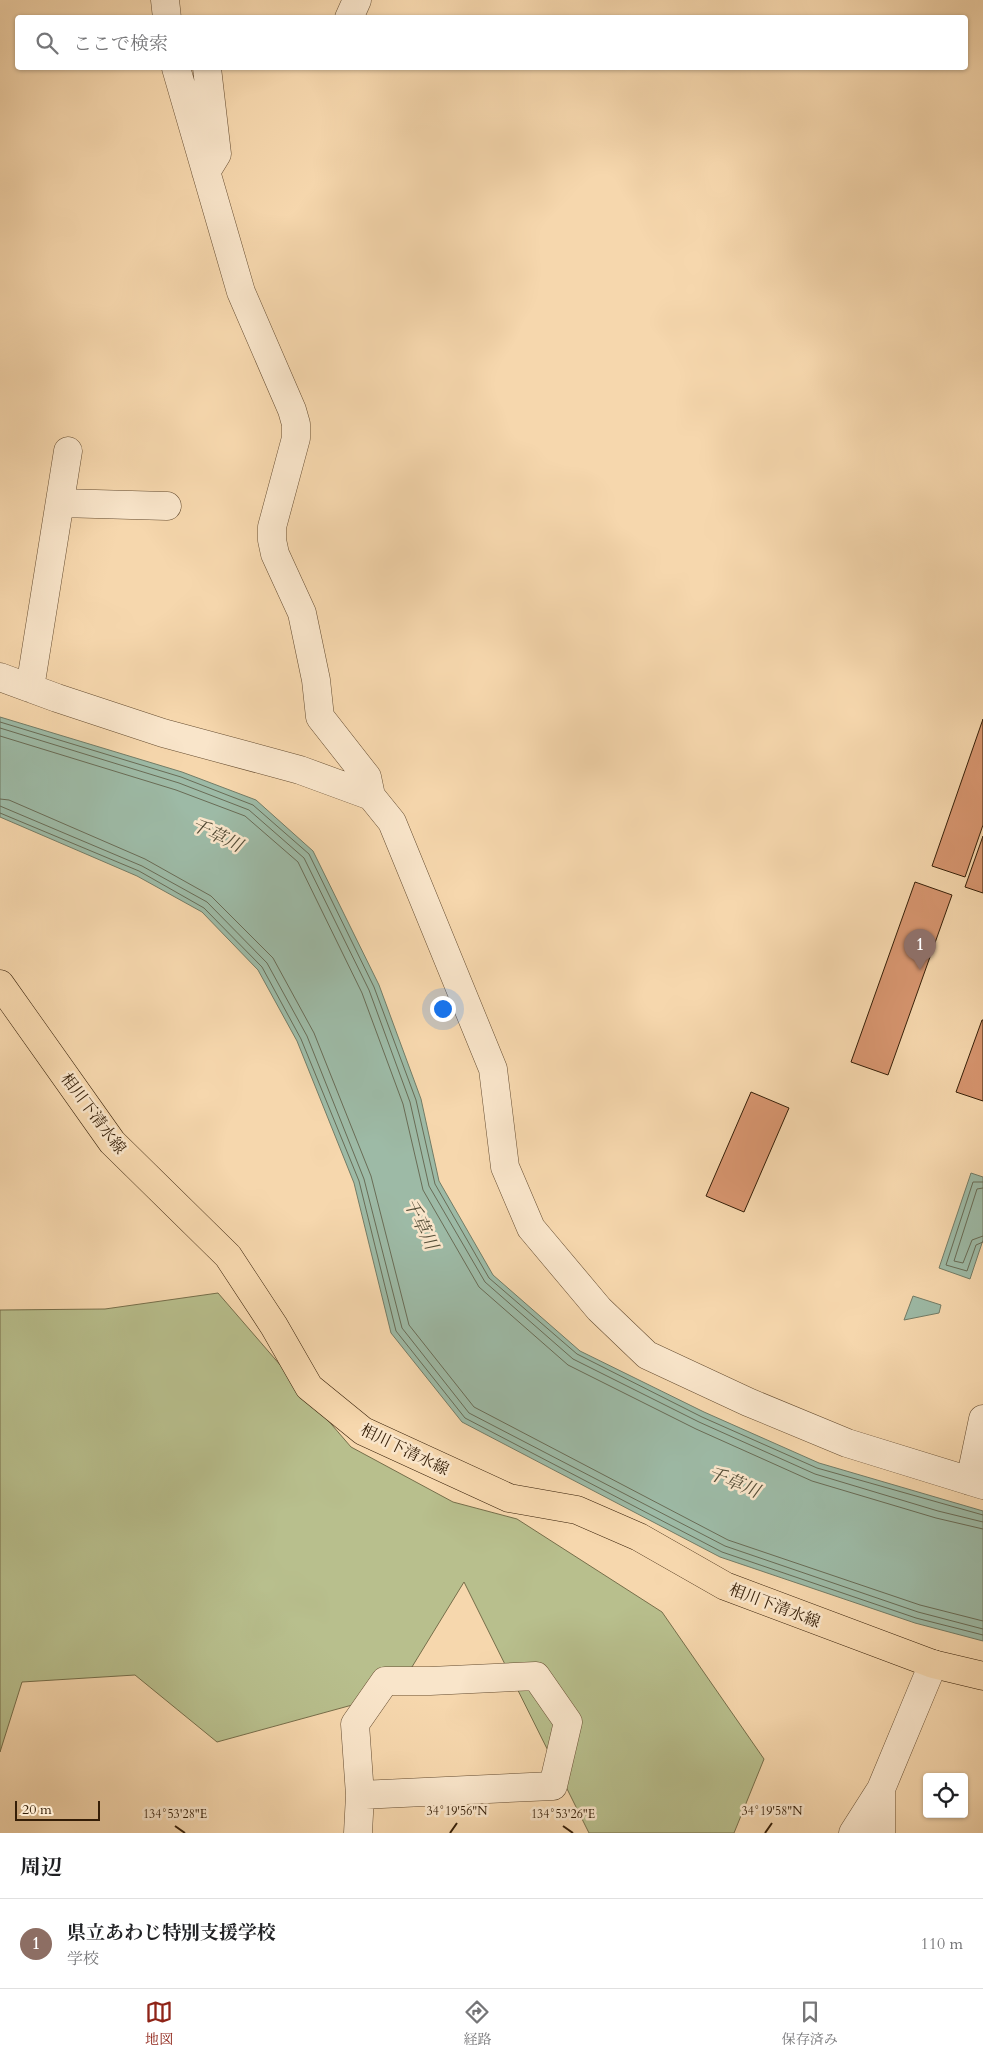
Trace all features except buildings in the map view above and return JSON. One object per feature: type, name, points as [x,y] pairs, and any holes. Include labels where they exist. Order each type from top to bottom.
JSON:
[{"type":"main road","name":"相川下清水線","points":[[0,984],[112,1142],[228,1256],[274,1326],[309,1386],[363,1431],[509,1498],[577,1510],[639,1538],[725,1586],[932,1664],[983,1676]]},
{"type":"street","points":[[164,0],[166,15]]},
{"type":"street","points":[[350,15],[357,0]]},
{"type":"street","points":[[177,70],[241,292],[292,410],[296,424],[296,438],[272,527],[275,554],[302,613],[316,680],[320,717],[367,777],[371,796],[392,822],[493,1070],[505,1167],[530,1228],[599,1309],[647,1354],[748,1402],[847,1443],[977,1483],[983,1419]]},
{"type":"street","points":[[205,173],[217,154],[207,70]]},
{"type":"street","points":[[30,688],[68,451]]},
{"type":"street","points":[[60,503],[167,506]]},
{"type":"street","points":[[0,677],[162,733],[300,770],[371,796]]},
{"type":"street","points":[[853,1833],[881,1789],[932,1664]]},
{"type":"street","points":[[358,1833],[360,1795],[355,1724],[385,1681],[536,1676],[568,1722],[553,1786],[360,1795]]},
{"type":"street","points":[[881,1789],[881,1833]]},
{"type":"green space","points":[[218,1293],[351,1447],[453,1502],[517,1519],[662,1612],[764,1759],[734,1833],[589,1833],[464,1582],[396,1693],[217,1742],[135,1675],[22,1682],[0,1752],[0,1310],[105,1309]]},
{"type":"water","name":"千草川","points":[[0,717],[182,772],[256,800],[313,851],[379,985],[421,1099],[439,1181],[493,1275],[580,1351],[704,1412],[819,1463],[983,1511],[983,1641],[915,1623],[720,1557],[462,1422],[391,1333],[354,1183],[297,1041],[258,970],[202,912],[137,876],[0,817]]},
{"type":"water","points":[[971,1173],[983,1177],[983,1240],[970,1279],[939,1268]]},
{"type":"water","points":[[913,1296],[941,1305],[939,1313],[904,1320]]},
{"type":"place","name":"県立あわじ特別支援学校","points":[[920,970]]}]
